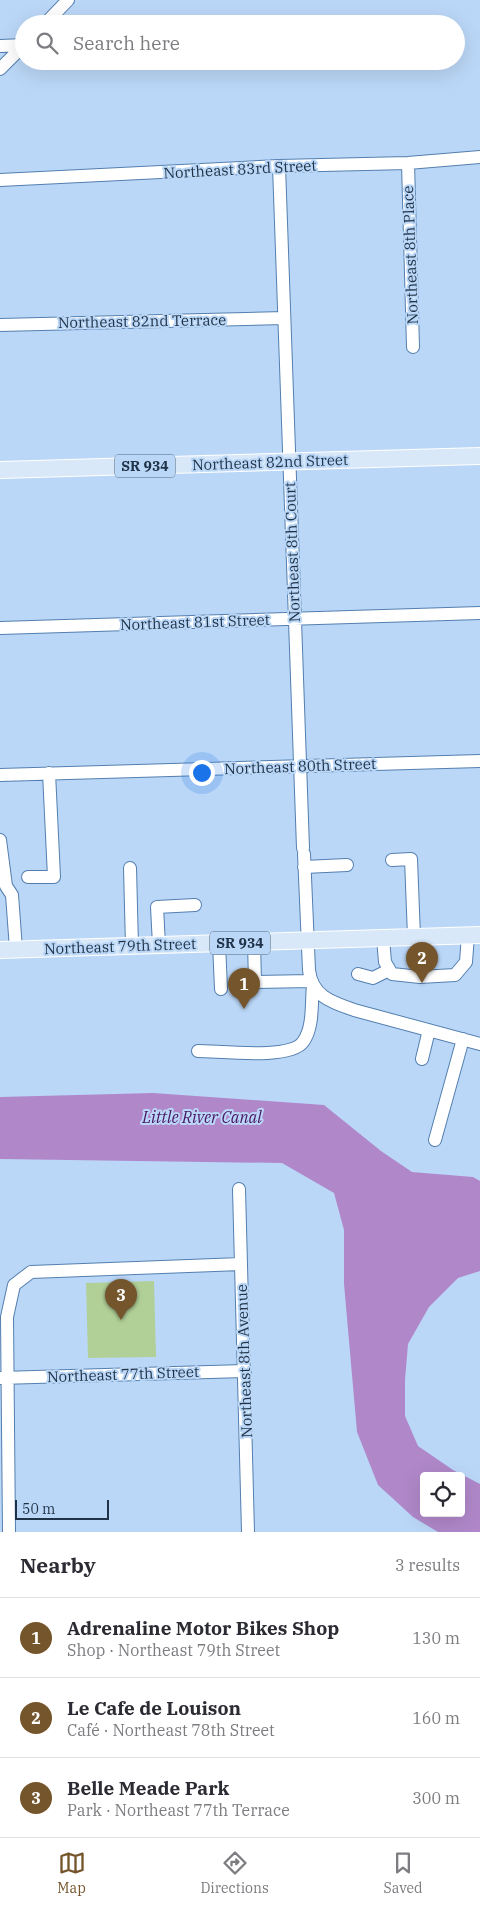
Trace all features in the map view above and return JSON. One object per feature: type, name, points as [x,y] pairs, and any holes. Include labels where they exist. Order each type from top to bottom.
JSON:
[{"type":"main road","name":"Northeast 82nd Street","points":[[0,470],[480,456]]},
{"type":"main road","name":"Northeast 79th Street","points":[[8,950],[474,935]]},
{"type":"street","points":[[54,15],[68,0]]},
{"type":"street","points":[[0,46],[15,45]]},
{"type":"street","points":[[0,69],[15,54]]},
{"type":"street","name":"Northeast 83rd Street","points":[[0,180],[279,166],[408,163],[480,157]]},
{"type":"street","name":"Northeast 8th Place","points":[[408,163],[413,348]]},
{"type":"street","name":"Northeast 8th Court","points":[[198,1051],[276,1053],[295,1048],[303,1042],[309,1026],[312,984],[308,941],[294,619],[279,166]]},
{"type":"street","name":"Northeast 82nd Terrace","points":[[0,325],[284,318]]},
{"type":"street","name":"Northeast 81st Street","points":[[0,628],[480,614]]},
{"type":"street","name":"Northeast 80th Street","points":[[0,775],[480,761]]},
{"type":"street","points":[[28,877],[54,877],[49,774]]},
{"type":"street","points":[[0,840],[6,886],[12,896],[8,950]]},
{"type":"street","points":[[304,856],[348,865]]},
{"type":"street","points":[[392,860],[411,859],[414,937]]},
{"type":"street","points":[[130,868],[132,946]]},
{"type":"street","points":[[159,945],[157,907],[195,905]]},
{"type":"street","points":[[384,938],[385,962],[392,974],[420,977],[455,975],[466,962],[474,935]]},
{"type":"street","points":[[254,942],[254,982],[312,984],[320,994],[344,1007],[480,1044]]},
{"type":"street","points":[[219,943],[221,989]]},
{"type":"street","points":[[358,974],[373,978],[389,970]]},
{"type":"street","points":[[422,1059],[429,1030]]},
{"type":"street","points":[[435,1140],[463,1039]]},
{"type":"street","name":"Northeast 8th Avenue","points":[[239,1189],[248,1532]]},
{"type":"street","points":[[9,1532],[3,1378],[7,1317],[14,1285],[31,1272],[241,1264]]},
{"type":"street","name":"Northeast 77th Street","points":[[3,1378],[245,1371]]},
{"type":"green space","points":[[154,1281],[156,1357],[88,1358],[86,1283]]},
{"type":"water","name":"Little River Canal","points":[[153,1093],[324,1105],[381,1151],[412,1172],[473,1177],[480,1181],[480,1271],[458,1278],[429,1307],[408,1344],[405,1416],[418,1446],[457,1472],[420,1472],[420,1517],[465,1517],[465,1476],[480,1484],[480,1532],[438,1532],[413,1517],[378,1485],[357,1432],[344,1284],[344,1230],[334,1193],[282,1163],[0,1159],[0,1097]]},
{"type":"place","name":"Le Cafe de Louison","points":[[422,983]]},
{"type":"place","name":"Adrenaline Motor Bikes Shop","points":[[244,1009]]},
{"type":"place","name":"Belle Meade Park","points":[[121,1320]]}]
